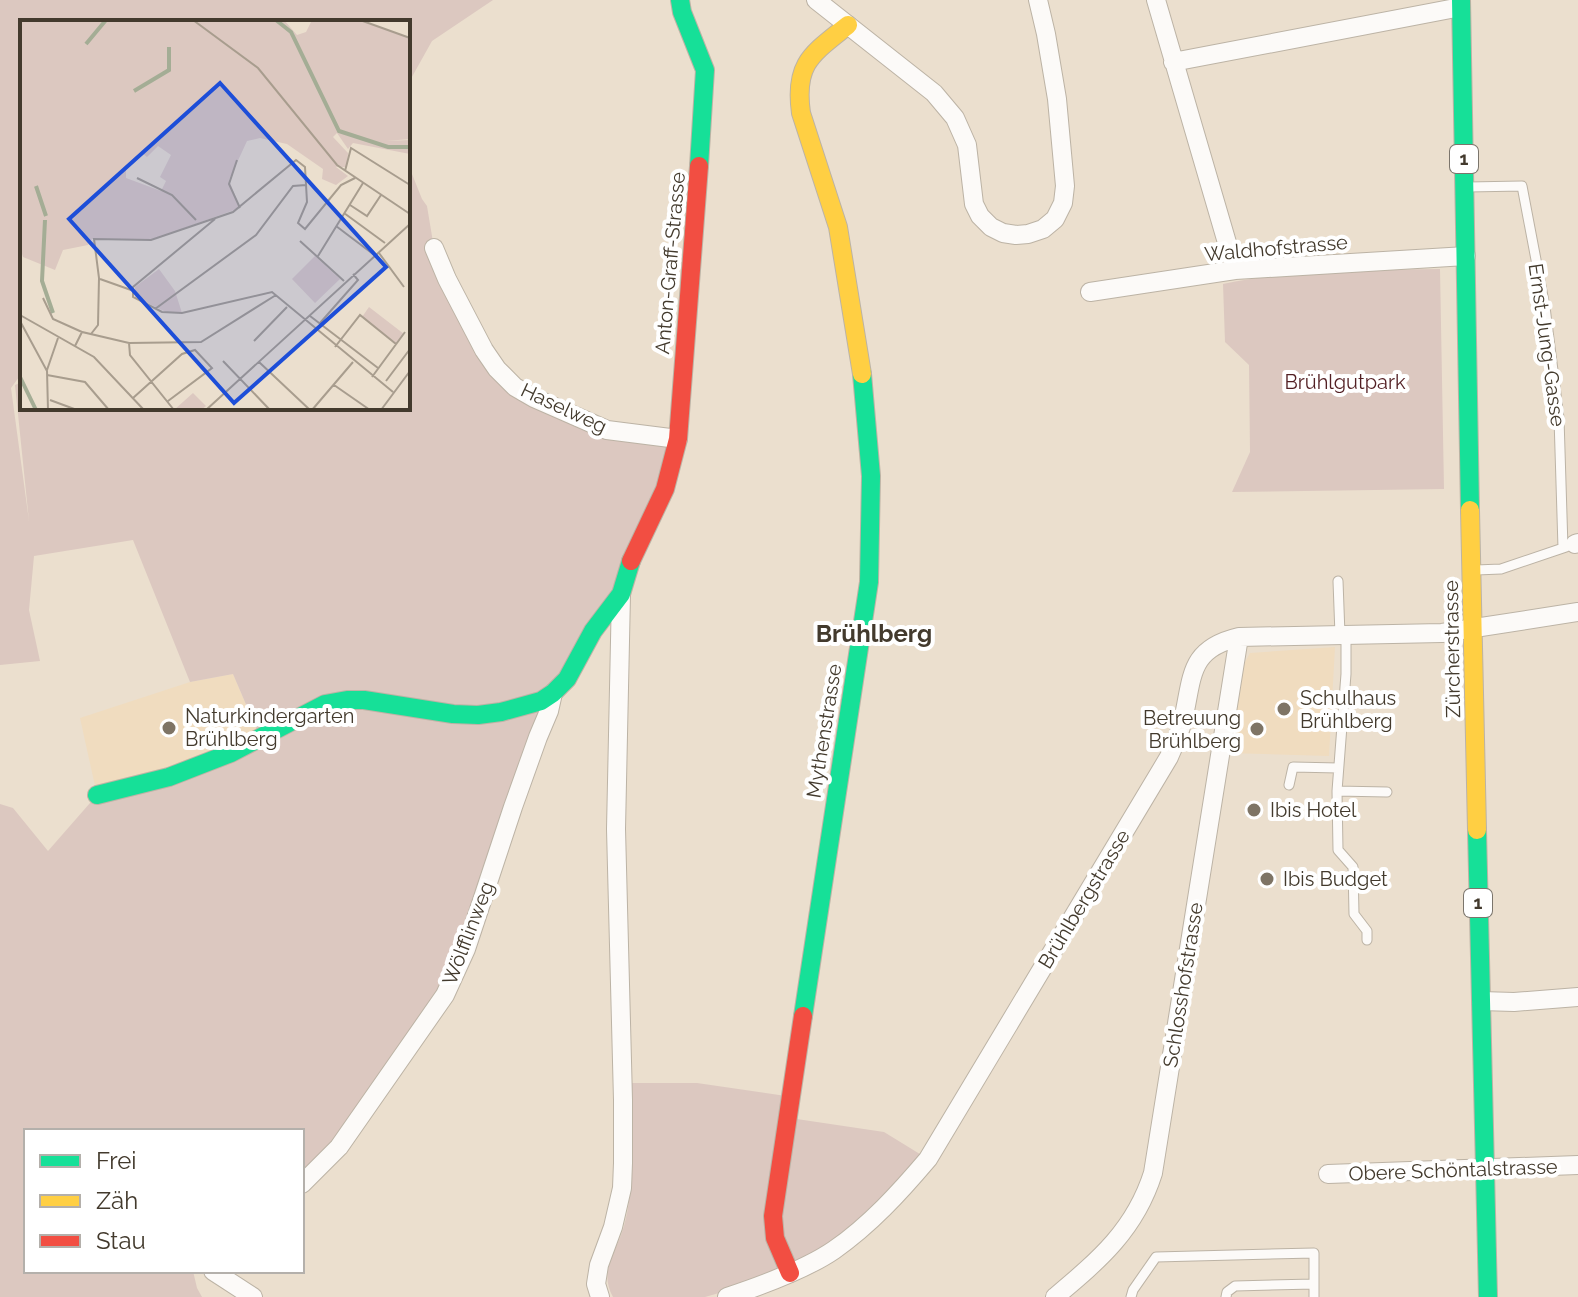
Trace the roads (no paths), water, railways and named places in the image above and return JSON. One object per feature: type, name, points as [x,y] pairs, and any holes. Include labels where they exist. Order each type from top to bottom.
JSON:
[{"type":"street","name":"Anton-Graff-Strasse","points":[[621,594],[630,563],[665,489],[678,439],[705,70],[680,0]]},
{"type":"street","points":[[816,0],[934,93],[955,118],[967,145],[974,204],[980,216],[1003,233],[1028,234],[1043,229],[1055,219],[1063,203],[1065,186],[1057,99],[1038,0]]},
{"type":"street","points":[[1156,0],[1235,270]]},
{"type":"street","points":[[1173,62],[1461,4]]},
{"type":"street","name":"Zürcherstrasse","points":[[1461,4],[1488,1297]]},
{"type":"street","name":"Mythenstrasse","points":[[790,1273],[776,1246],[772,1232],[773,1216],[869,582],[871,476],[862,374],[838,227],[797,94],[798,81],[811,56],[848,25]]},
{"type":"street","name":"Haselweg","points":[[434,248],[484,350],[515,387],[607,430],[678,439]]},
{"type":"street","name":"Waldhofstrasse","points":[[1090,292],[1235,270],[1466,256]]},
{"type":"street","points":[[97,795],[181,773],[231,753],[325,704],[364,700],[478,715],[541,701],[567,679],[593,631],[621,594]]},
{"type":"street","points":[[600,1297],[596,1284],[599,1265],[613,1227],[622,1188],[623,1163],[616,829],[621,594]]},
{"type":"street","name":"Brühlbergstrasse","points":[[727,1297],[790,1273],[833,1251],[866,1224],[928,1159],[1169,757],[1182,724],[1194,667],[1213,646],[1239,637],[1442,633],[1578,612]]},
{"type":"street","name":"Schlosshofstrasse","points":[[1055,1297],[1112,1245],[1133,1219],[1153,1173],[1239,637]]},
{"type":"street","name":"Wölfflinweg","points":[[304,1182],[339,1147],[445,995],[466,949],[553,693]]},
{"type":"street","points":[[1481,1001],[1578,997]]},
{"type":"street","name":"Obere Schöntalstrasse","points":[[1328,1174],[1578,1165]]},
{"type":"street","points":[[216,1273],[253,1297]]},
{"type":"lane","name":"Ernst-Jung-Gasse","points":[[1465,187],[1522,186],[1545,307],[1572,545]]},
{"type":"lane","points":[[1473,570],[1501,569],[1572,545]]},
{"type":"lane","points":[[1338,581],[1346,674],[1338,768],[1338,850],[1353,867],[1354,914],[1367,931],[1367,940]]},
{"type":"lane","points":[[1289,785],[1293,767],[1338,768]]},
{"type":"lane","points":[[1337,791],[1387,792]]},
{"type":"lane","points":[[1131,1297],[1156,1257],[1314,1253],[1314,1297]]},
{"type":"lane","points":[[1226,1297],[1235,1286],[1314,1284]]},
{"type":"place","name":"Schulhaus Brühlberg","points":[[1284,709]]},
{"type":"place","name":"Naturkindergarten Brühlberg","points":[[169,728]]},
{"type":"place","name":"Betreuung Brühlberg","points":[[1257,729]]},
{"type":"place","name":"Ibis Hotel","points":[[1254,810]]},
{"type":"place","name":"Ibis Budget","points":[[1267,879]]},
{"type":"district","name":"Brühlberg","points":[[874,634]]},
{"type":"park label","name":"Brühlgutpark","points":[[1345,382]]}]
